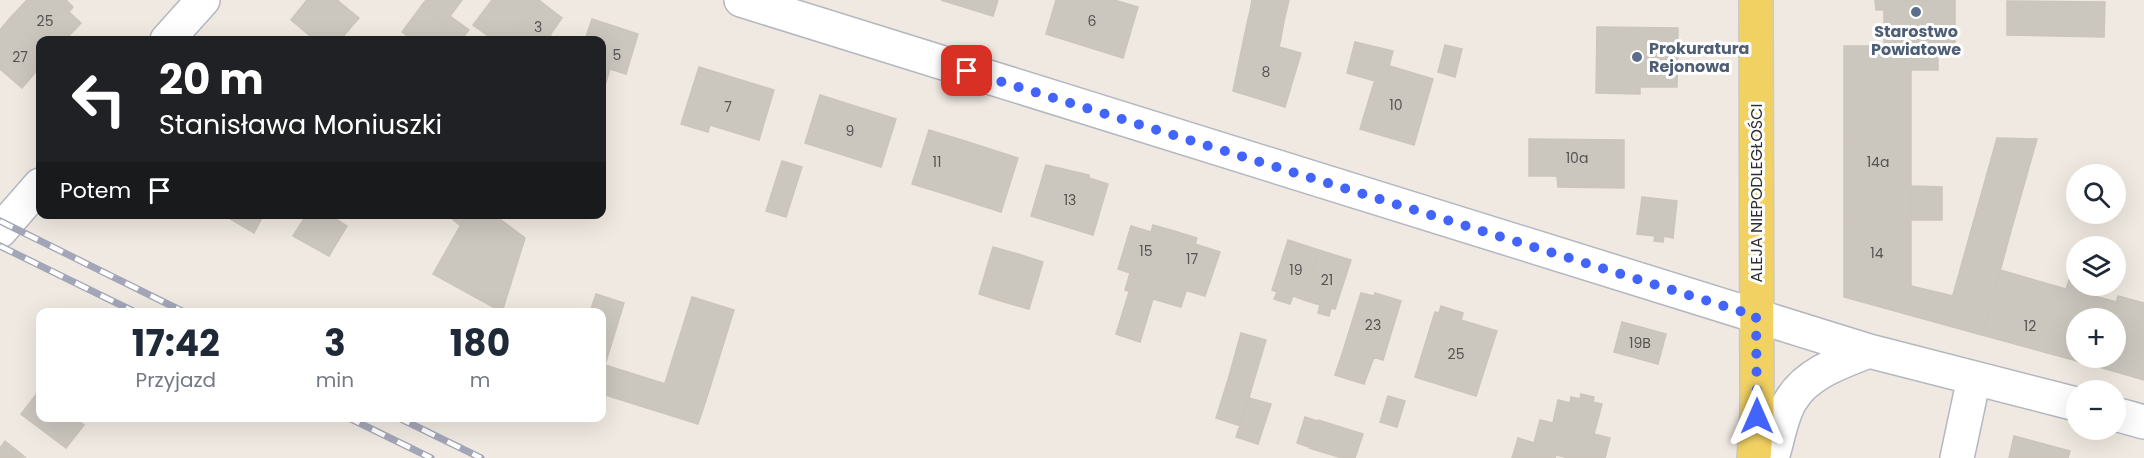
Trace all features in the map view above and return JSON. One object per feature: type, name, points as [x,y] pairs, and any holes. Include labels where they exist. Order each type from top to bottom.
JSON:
[{"type":"main road","name":"ALEJA NIEPODLEGŁOŚCI","points":[[1754,458],[1757,416],[1756,0]]},
{"type":"street","points":[[171,36],[203,0]]},
{"type":"street","points":[[741,0],[1869,351],[2066,401]]},
{"type":"street","points":[[0,231],[36,190]]},
{"type":"street","points":[[1772,458],[1790,401],[1801,387],[1818,374],[1869,351]]},
{"type":"street","points":[[1957,458],[1974,378]]},
{"type":"street","points":[[2126,417],[2144,422]]},
{"type":"building","points":[[27,0],[66,0],[73,7],[69,12],[81,23],[69,36],[36,36],[36,42],[10,18]]},
{"type":"building","points":[[307,0],[337,0],[359,18],[343,36],[310,36],[291,20]]},
{"type":"building","points":[[426,0],[462,0],[445,23],[422,5]]},
{"type":"building","points":[[492,0],[540,1],[514,36],[488,36],[473,25]]},
{"type":"building","points":[[941,0],[998,0],[993,16]]},
{"type":"building","points":[[1056,0],[1114,0],[1138,7],[1123,58],[1046,34]]},
{"type":"building","points":[[1252,0],[1289,0],[1284,21],[1250,11]]},
{"type":"building","points":[[1875,0],[1955,0],[1955,51],[1938,51],[1938,70],[1911,70],[1911,138],[1844,138],[1844,46],[1884,46],[1884,10],[1876,10]]},
{"type":"building","points":[[540,1],[562,18],[551,36],[514,36]]},
{"type":"building","points":[[2007,1],[2105,2],[2104,37],[2007,35]]},
{"type":"building","points":[[422,5],[445,23],[435,36],[408,36],[402,32]]},
{"type":"building","points":[[1250,11],[1284,21],[1281,38],[1246,28]]},
{"type":"building","points":[[450,16],[469,30],[464,36],[435,36]]},
{"type":"building","points":[[10,18],[36,42],[36,72],[22,88],[0,69],[0,30]]},
{"type":"building","points":[[592,19],[638,34],[626,74],[610,69],[606,82],[606,36],[586,36]]},
{"type":"building","name":"Prokuratura Rejonowa","points":[[1597,27],[1678,28],[1677,87],[1640,87],[1640,94],[1596,93]]},
{"type":"building","points":[[1246,28],[1281,38],[1279,47],[1301,53],[1285,107],[1233,91]]},
{"type":"building","points":[[1355,42],[1393,51],[1389,66],[1380,63],[1375,81],[1347,73]]},
{"type":"building","points":[[1445,45],[1462,49],[1455,77],[1438,72]]},
{"type":"building","points":[[1380,63],[1433,79],[1414,145],[1360,129]]},
{"type":"building","points":[[699,67],[774,90],[759,140],[710,125],[708,132],[681,124]]},
{"type":"building","points":[[820,95],[896,119],[881,167],[805,143]]},
{"type":"building","points":[[929,130],[962,140],[945,194],[912,184]]},
{"type":"building","points":[[1844,138],[1911,138],[1911,220],[1844,220]]},
{"type":"building","points":[[1997,138],[2037,139],[2009,238],[1972,227]]},
{"type":"building","points":[[1529,139],[1624,140],[1624,188],[1558,187],[1557,176],[1529,176]]},
{"type":"building","points":[[962,140],[1018,158],[1001,212],[945,194]]},
{"type":"building","points":[[782,161],[802,167],[786,217],[766,211]]},
{"type":"building","points":[[1046,165],[1089,175],[1089,178],[1108,184],[1093,235],[1031,216]]},
{"type":"building","points":[[1911,186],[1942,187],[1942,220],[1911,220]]},
{"type":"building","points":[[1642,197],[1677,201],[1673,238],[1664,236],[1663,242],[1654,241],[1655,236],[1637,234]]},
{"type":"building","points":[[230,219],[261,219],[254,233]]},
{"type":"building","points":[[304,219],[336,219],[347,226],[329,256],[293,236]]},
{"type":"building","points":[[452,219],[464,219],[461,226]]},
{"type":"building","points":[[464,219],[500,219],[525,238],[503,308],[495,308],[433,274]]},
{"type":"building","points":[[1844,220],[1911,220],[1911,286],[1991,305],[1982,335],[1844,297]]},
{"type":"building","points":[[1153,225],[1174,231],[1158,282],[1118,269],[1131,226],[1151,232]]},
{"type":"building","points":[[1972,227],[2009,238],[1991,305],[1953,295]]},
{"type":"building","points":[[1174,231],[1197,238],[1195,244],[1220,252],[1205,296],[1158,282]]},
{"type":"building","points":[[1288,240],[1319,250],[1304,300],[1293,296],[1290,304],[1274,299],[1277,292],[1272,290]]},
{"type":"building","points":[[993,247],[1018,254],[1004,302],[979,294]]},
{"type":"building","points":[[1319,250],[1351,260],[1335,309],[1331,308],[1329,316],[1318,313],[1320,305],[1304,300]]},
{"type":"building","points":[[1018,254],[1043,262],[1029,309],[1004,302]]},
{"type":"building","points":[[2000,270],[2066,289],[2066,296],[2094,296],[2117,302],[2115,308],[2066,308],[2066,358],[1982,335]]},
{"type":"building","points":[[1130,273],[1158,282],[1153,299],[1125,290]]},
{"type":"building","points":[[1158,282],[1186,291],[1181,307],[1153,299]]},
{"type":"building","points":[[1129,292],[1153,299],[1140,342],[1116,334]]},
{"type":"building","points":[[1361,293],[1374,296],[1375,293],[1401,301],[1383,360],[1344,348]]},
{"type":"building","points":[[596,294],[624,303],[606,362],[606,308],[591,308]]},
{"type":"building","points":[[2118,296],[2144,303],[2144,380],[2102,368],[2126,368],[2126,308],[2115,308]]},
{"type":"building","points":[[692,297],[734,310],[707,397],[665,383]]},
{"type":"building","points":[[1441,306],[1463,313],[1461,320],[1497,331],[1476,396],[1415,377],[1435,312],[1439,313]]},
{"type":"building","points":[[1622,322],[1666,334],[1658,364],[1614,352]]},
{"type":"building","points":[[1241,333],[1266,340],[1252,387],[1228,380]]},
{"type":"building","points":[[1344,348],[1374,357],[1364,384],[1335,375]]},
{"type":"building","points":[[606,365],[707,397],[698,424],[606,395]]},
{"type":"building","points":[[1228,380],[1252,387],[1241,426],[1216,418]]},
{"type":"building","points":[[1581,394],[1594,397],[1593,402],[1602,404],[1594,434],[1610,438],[1605,458],[1569,458],[1556,455],[1555,458],[1512,458],[1518,438],[1534,443],[1540,420],[1553,423],[1558,400],[1570,403],[1571,397],[1580,399]]},
{"type":"building","points":[[36,395],[36,422],[80,422],[84,425],[66,448],[21,414]]},
{"type":"building","points":[[1388,396],[1405,401],[1397,427],[1380,422]]},
{"type":"building","points":[[1249,398],[1271,404],[1258,444],[1236,437]]},
{"type":"building","points":[[1305,417],[1317,421],[1309,447],[1297,443]]},
{"type":"building","points":[[1318,420],[1363,434],[1355,458],[1342,458],[1309,448]]},
{"type":"building","points":[[2014,436],[2070,451],[2068,458],[2009,458]]},
{"type":"building","points":[[5,441],[25,457],[0,458],[0,448]]},
{"type":"railway","points":[[0,221],[176,308]]},
{"type":"railway","points":[[0,246],[127,308]]},
{"type":"railway","points":[[357,422],[431,458]]},
{"type":"railway","points":[[407,422],[481,458]]},
{"type":"place","name":"Starostwo Powiatowe","points":[[1916,12]]},
{"type":"place","name":"Prokuratura Rejonowa","points":[[1637,57]]},
{"type":"route","points":[[967,71],[1756,316],[1757,416]]}]
